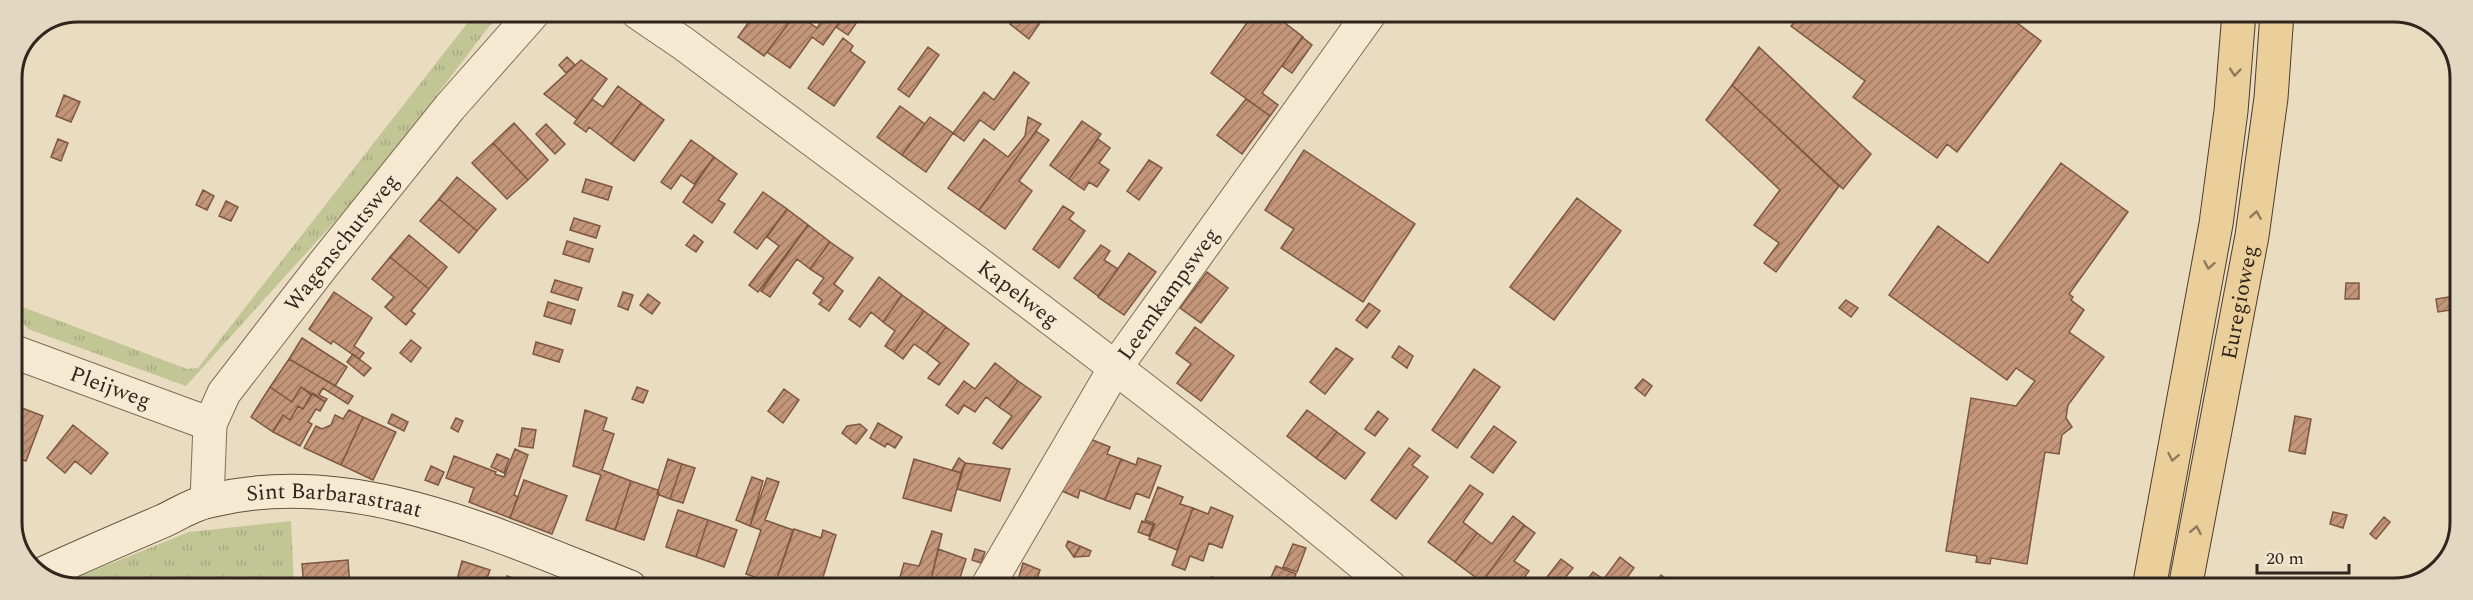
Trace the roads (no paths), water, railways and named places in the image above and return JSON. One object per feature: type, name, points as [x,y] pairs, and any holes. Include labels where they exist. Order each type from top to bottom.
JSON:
[{"type":"main road","name":"Euregioweg","points":[[2151,578],[2216,224],[2231,111],[2238,22]]},
{"type":"main road","name":"Euregioweg","points":[[2187,578],[2252,237],[2269,109],[2276,22]]},
{"type":"street","name":"Wagenschutsweg","points":[[207,501],[210,424],[224,393],[323,264],[450,107],[525,22]]},
{"type":"street","name":"Kapelweg","points":[[652,22],[1115,368],[1286,500],[1379,578]]},
{"type":"street","name":"Leemkampsweg","points":[[992,578],[1115,368],[1364,22]]},
{"type":"street","name":"Pleijweg","points":[[23,355],[210,424]]},
{"type":"street","name":"Sint Barbarastraat","points":[[51,570],[207,501],[254,492],[299,490],[389,502],[453,519],[607,578]]}]
